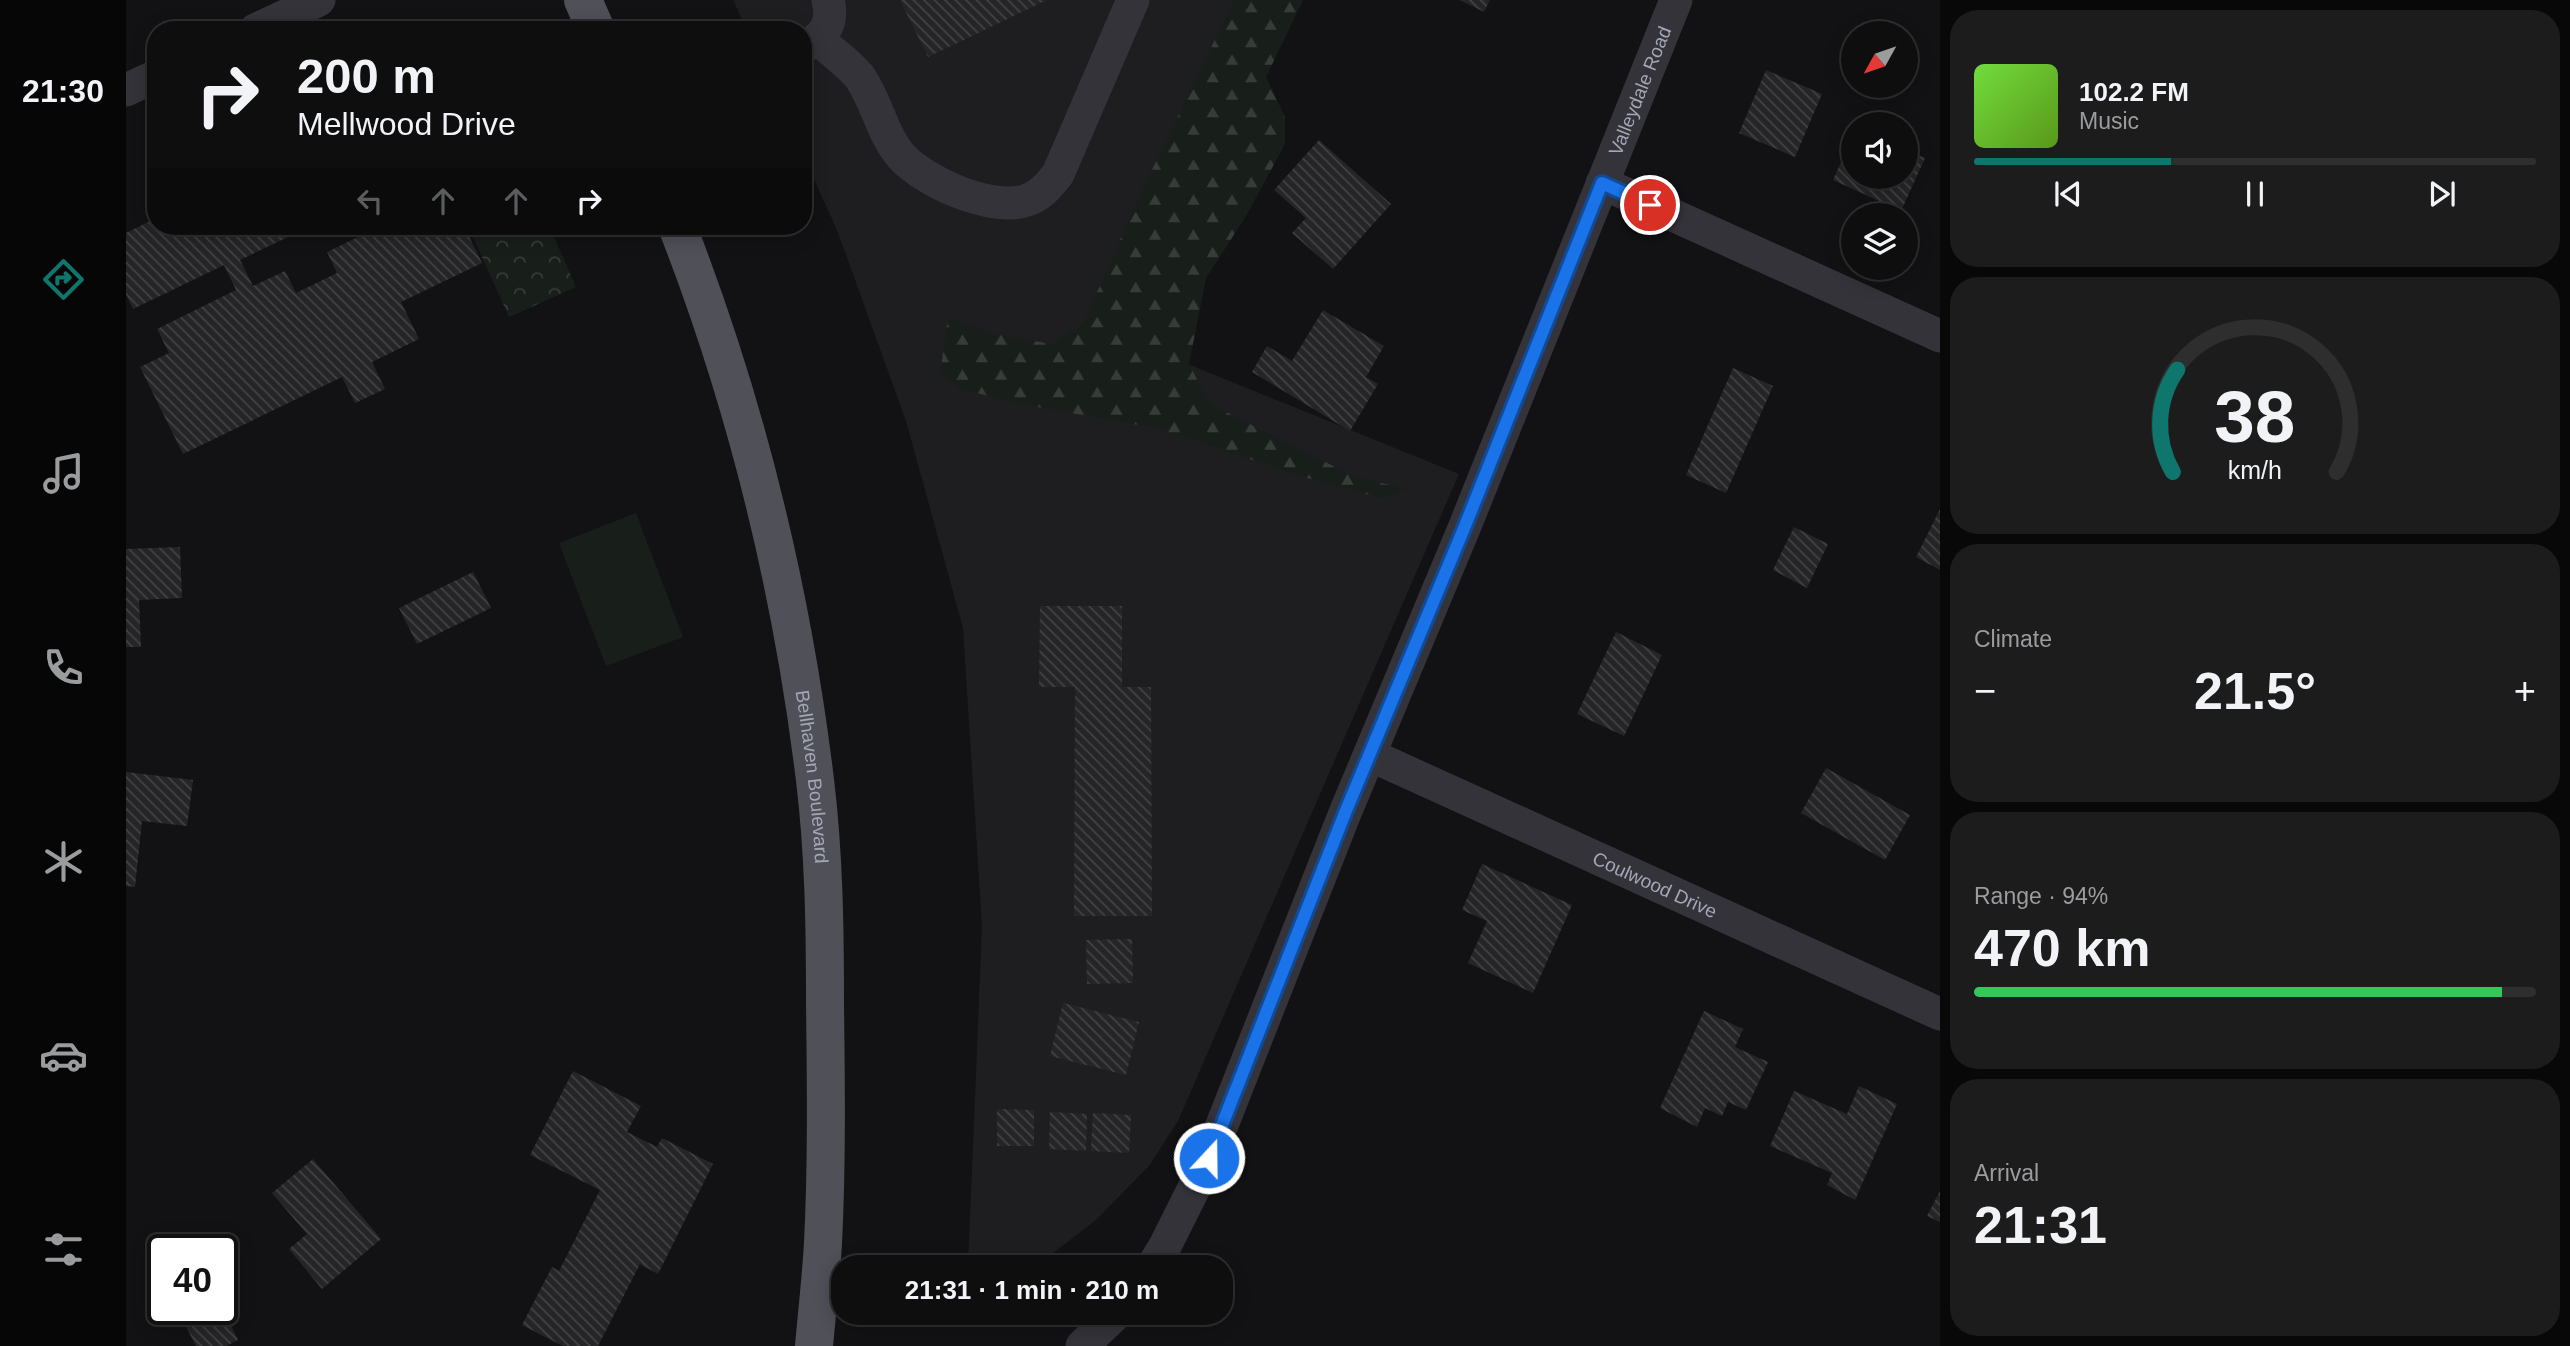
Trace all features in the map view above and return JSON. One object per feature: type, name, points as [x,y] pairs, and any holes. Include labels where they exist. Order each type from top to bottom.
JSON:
[{"type":"main road","points":[[583,0],[592,21]]},
{"type":"main road","name":"Bellhaven Boulevard","points":[[681,235],[708,304],[729,368],[762,495],[793,636],[815,780],[825,909],[826,1137],[823,1245],[814,1346]]},
{"type":"street","points":[[274,21],[319,0]]},
{"type":"street","points":[[812,43],[830,19],[828,0]]},
{"type":"street","points":[[812,45],[858,75],[899,154],[914,169],[931,179],[976,197],[997,203],[1015,203],[1039,194],[1058,174],[1133,0]]},
{"type":"street","name":"Valleydale Road","points":[[1159,1255],[1209,1158],[1676,0]]},
{"type":"street","points":[[126,90],[147,80]]},
{"type":"street","points":[[1602,183],[1940,336]]},
{"type":"street","name":"Coulwood Drive","points":[[1370,755],[1940,1014]]},
{"type":"street","points":[[1082,1346],[1104,1325]]},
{"type":"shaded area","points":[[733,0],[1263,0],[1136,343],[1459,474],[1178,1121],[1149,1166],[1096,1220],[1051,1255],[968,1255],[982,926],[963,628],[906,421],[837,230],[812,175],[812,21],[743,21]]},
{"type":"green space","points":[[1234,0],[1303,0],[1266,77],[1285,117],[1285,144],[1246,216],[1206,278],[1189,364],[1210,404],[1353,476],[1406,489],[1384,499],[1293,474],[1161,429],[1021,404],[961,389],[940,375],[948,317],[994,334],[1051,344],[1084,322],[1137,201]]},
{"type":"green space","points":[[472,235],[553,235],[576,287],[509,317]]},
{"type":"green space","points":[[636,513],[683,637],[606,666],[559,543]]},
{"type":"building","points":[[900,0],[1047,0],[928,57]]},
{"type":"building","points":[[1460,0],[1490,0],[1484,12]]},
{"type":"building","points":[[1766,70],[1822,94],[1795,157],[1739,133]]},
{"type":"building","points":[[1319,140],[1391,204],[1333,269],[1292,233],[1306,218],[1274,190]]},
{"type":"building","points":[[1918,155],[1925,158],[1918,173]]},
{"type":"building","points":[[1841,162],[1841,184],[1833,180]]},
{"type":"building","points":[[1853,189],[1911,189],[1905,203],[1883,203]]},
{"type":"building","points":[[147,222],[147,235],[292,235],[240,260],[253,286],[285,271],[296,293],[337,273],[327,252],[360,235],[468,235],[482,263],[401,302],[419,339],[372,362],[385,389],[355,403],[342,377],[183,454],[140,367],[169,353],[157,329],[236,290],[224,265],[133,309],[126,294],[126,233]]},
{"type":"building","points":[[1323,310],[1384,346],[1366,377],[1378,384],[1350,431],[1252,372],[1267,346],[1292,361]]},
{"type":"building","points":[[1733,368],[1773,386],[1726,493],[1686,475]]},
{"type":"building","points":[[1940,509],[1940,570],[1916,557]]},
{"type":"building","points":[[1794,527],[1828,544],[1807,588],[1773,570]]},
{"type":"building","points":[[180,547],[182,598],[139,600],[141,647],[126,647],[126,549]]},
{"type":"building","points":[[473,572],[491,608],[417,644],[399,608]]},
{"type":"building","points":[[1040,606],[1122,606],[1122,687],[1151,687],[1152,916],[1074,916],[1075,687],[1039,687]]},
{"type":"building","points":[[1616,632],[1662,655],[1624,736],[1577,714]]},
{"type":"building","points":[[1826,768],[1910,815],[1885,860],[1801,813]]},
{"type":"building","points":[[126,772],[193,780],[187,826],[142,821],[135,887],[126,886]]},
{"type":"building","points":[[1482,864],[1572,905],[1533,993],[1468,963],[1487,921],[1462,910]]},
{"type":"building","points":[[1132,939],[1133,983],[1087,984],[1086,940]]},
{"type":"building","points":[[1063,1003],[1139,1022],[1126,1075],[1050,1056]]},
{"type":"building","points":[[1704,1011],[1743,1029],[1735,1047],[1768,1062],[1746,1110],[1728,1102],[1722,1116],[1705,1108],[1697,1127],[1660,1108]]},
{"type":"building","points":[[573,1071],[641,1106],[627,1132],[657,1147],[662,1138],[713,1164],[658,1274],[640,1264],[598,1346],[563,1346],[522,1325],[552,1267],[559,1271],[600,1190],[530,1155]]},
{"type":"building","points":[[1859,1086],[1897,1104],[1855,1200],[1827,1185],[1832,1173],[1770,1146],[1794,1091],[1847,1114]]},
{"type":"building","points":[[997,1109],[1034,1110],[1034,1146],[997,1146]]},
{"type":"building","points":[[1050,1112],[1087,1114],[1086,1151],[1049,1149]]},
{"type":"building","points":[[1093,1113],[1131,1115],[1129,1153],[1091,1151]]},
{"type":"building","points":[[313,1159],[381,1239],[322,1289],[289,1249],[307,1234],[272,1193]]},
{"type":"building","points":[[1940,1191],[1940,1222],[1927,1216]]},
{"type":"building","points":[[185,1325],[231,1325],[238,1340],[226,1346],[196,1346]]},
{"type":"route","points":[[1209,1158],[1345,813],[1465,526],[1602,183],[1650,205]]}]
